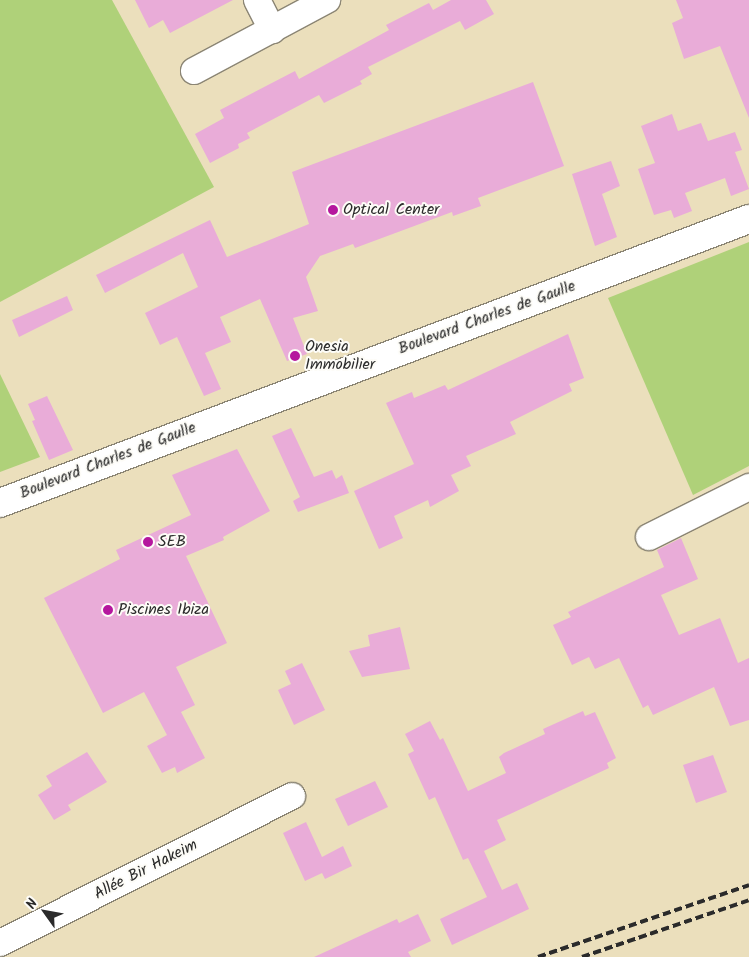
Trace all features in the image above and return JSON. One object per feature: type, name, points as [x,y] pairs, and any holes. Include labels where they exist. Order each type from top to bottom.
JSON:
[{"type":"main road","name":"Boulevard Charles de Gaulle","points":[[0,503],[749,219]]},
{"type":"street","points":[[256,0],[272,30]]},
{"type":"street","points":[[194,71],[327,0]]},
{"type":"street","points":[[649,537],[749,487]]},
{"type":"street","name":"Allée Bir Hakeim","points":[[0,943],[292,796]]},
{"type":"green space","points":[[0,0],[112,0],[214,187],[0,302]]},
{"type":"green space","points":[[749,242],[749,466],[693,495],[608,298]]},
{"type":"green space","points":[[0,374],[40,457],[0,472]]},
{"type":"building","points":[[135,0],[233,0],[170,33],[163,20],[149,28]]},
{"type":"building","points":[[451,0],[486,0],[494,14],[465,30],[460,21],[368,67],[372,74],[360,81],[362,84],[324,103],[319,95],[247,133],[250,138],[238,144],[239,148],[210,163],[195,134],[224,118],[220,110],[295,71],[299,79],[389,30],[386,25],[429,3],[433,10]]},
{"type":"building","points":[[676,0],[749,0],[749,118],[720,46],[684,59],[672,23],[683,18]]},
{"type":"building","points":[[533,82],[564,166],[478,198],[481,206],[453,216],[452,212],[355,248],[353,244],[320,256],[306,277],[318,311],[293,318],[307,354],[287,361],[260,299],[220,317],[231,342],[205,353],[221,389],[204,396],[177,337],[160,345],[145,313],[198,287],[183,253],[105,293],[96,275],[210,220],[227,257],[309,224],[292,172]]},
{"type":"building","points":[[672,114],[678,131],[701,123],[708,141],[735,132],[742,150],[735,152],[749,189],[731,196],[725,178],[685,193],[692,211],[674,218],[671,210],[654,215],[638,169],[655,163],[641,126]]},
{"type":"building","points":[[611,161],[620,186],[602,194],[617,237],[595,246],[572,174]]},
{"type":"building","points":[[67,296],[73,310],[19,337],[12,320]]},
{"type":"building","points":[[568,334],[584,378],[569,384],[572,391],[510,422],[516,434],[466,456],[471,466],[451,475],[459,491],[430,507],[428,500],[394,516],[403,538],[379,549],[354,491],[414,464],[386,403],[412,392],[414,398],[445,385],[448,390]]},
{"type":"building","points":[[47,396],[73,450],[49,460],[32,421],[35,420],[28,404]]},
{"type":"building","points":[[291,428],[314,477],[332,470],[336,479],[342,475],[349,493],[298,512],[293,501],[300,497],[272,436]]},
{"type":"building","points":[[237,449],[270,511],[223,537],[224,540],[186,556],[227,643],[176,667],[195,705],[181,712],[205,758],[177,773],[175,767],[162,773],[147,746],[167,735],[144,692],[103,713],[44,598],[120,559],[116,550],[191,515],[172,475]]},
{"type":"building","points":[[681,538],[698,579],[661,595],[679,635],[720,618],[738,663],[749,658],[749,720],[730,726],[714,687],[653,715],[648,705],[643,708],[619,658],[595,669],[589,657],[572,665],[553,625],[571,617],[568,612],[664,567],[657,550]]},
{"type":"building","points":[[400,627],[410,669],[362,677],[349,651],[370,646],[368,635]]},
{"type":"building","points":[[302,663],[325,710],[294,725],[278,690],[291,684],[285,671]]},
{"type":"building","points":[[583,711],[585,716],[595,712],[616,758],[607,763],[609,768],[497,820],[506,840],[484,851],[502,890],[517,883],[529,909],[452,945],[440,919],[487,897],[468,858],[463,860],[435,797],[429,800],[408,754],[414,751],[405,734],[430,721],[440,740],[443,738],[468,791],[506,773],[499,757],[504,753],[545,734],[543,729]]},
{"type":"building","points":[[87,752],[107,782],[68,805],[71,810],[54,820],[38,795],[52,786],[46,776]]},
{"type":"building","points":[[713,755],[727,792],[696,803],[683,765]]},
{"type":"building","points":[[375,781],[388,807],[348,826],[335,799]]},
{"type":"building","points":[[306,822],[322,857],[343,846],[352,866],[325,879],[322,873],[305,881],[283,833]]},
{"type":"building","points":[[418,914],[431,941],[408,952],[411,957],[314,957],[397,919],[399,923]]},
{"type":"railway","points":[[538,957],[749,885]]},
{"type":"railway","points":[[582,957],[749,900]]},
{"type":"place","name":"Optical Center","points":[[333,210]]},
{"type":"place","name":"Onesia Immobilier","points":[[295,356]]},
{"type":"place","name":"SEB","points":[[148,542]]},
{"type":"place","name":"Piscines Ibiza","points":[[108,610]]}]
